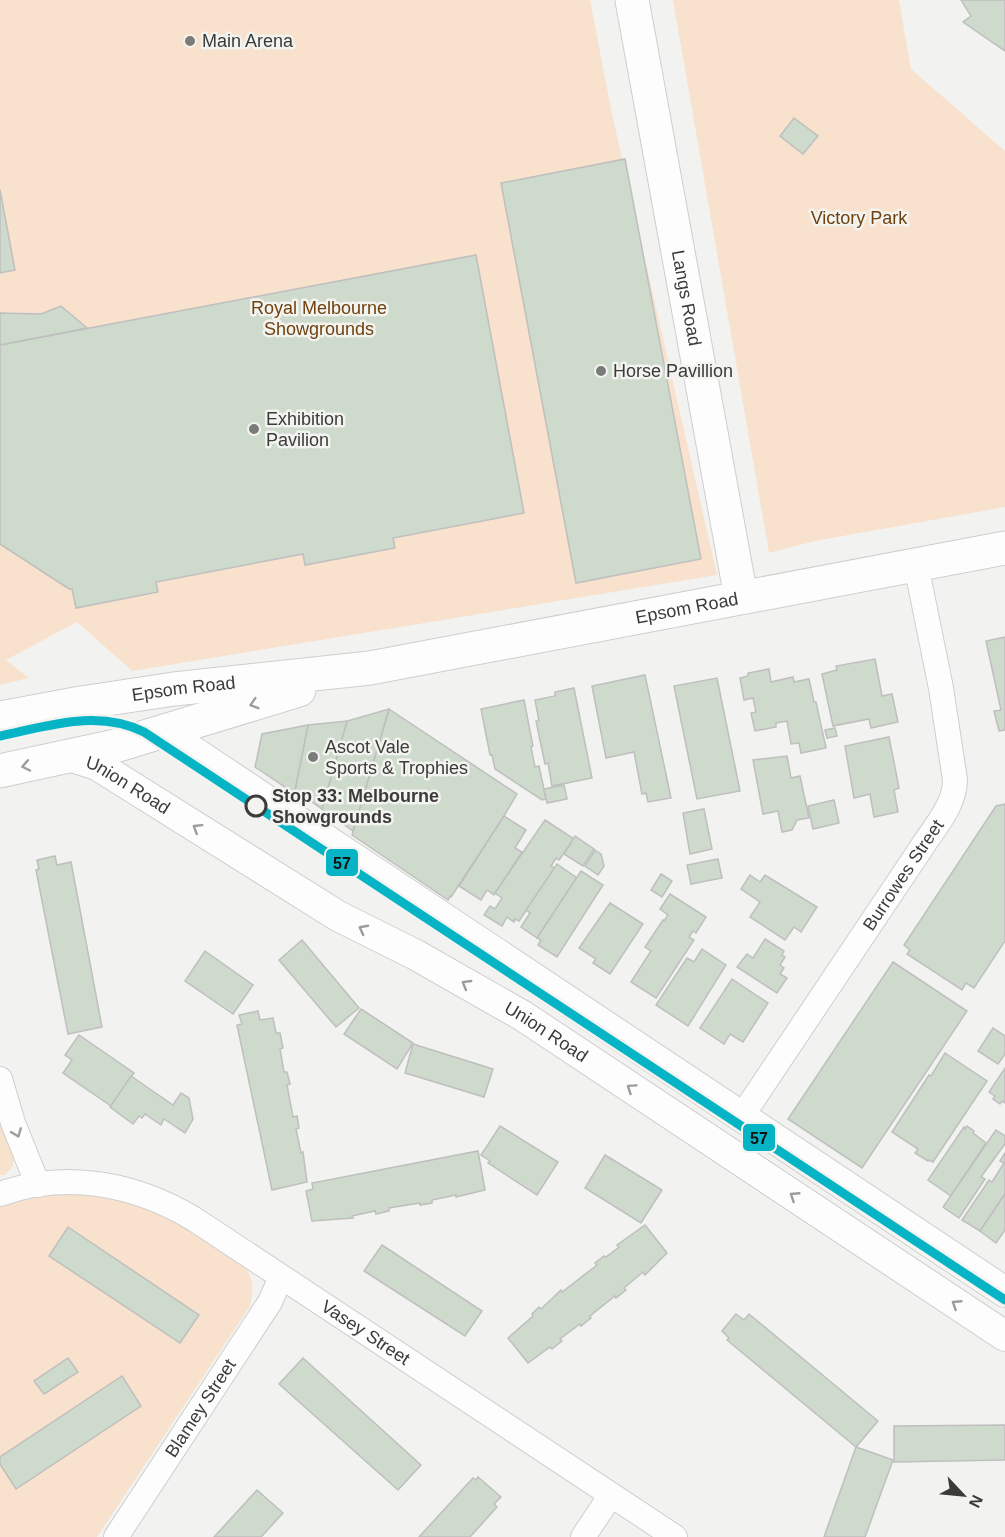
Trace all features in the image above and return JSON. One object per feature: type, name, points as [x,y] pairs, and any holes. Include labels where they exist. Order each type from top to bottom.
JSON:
[{"type":"main road","name":"Langs Road","points":[[632,0],[741,597]]},
{"type":"main road","name":"Epsom Road","points":[[0,718],[174,689],[370,668],[1005,548]]},
{"type":"main road","name":"Epsom Road","points":[[0,771],[164,732],[370,668]]},
{"type":"main road","points":[[70,706],[81,704],[117,710],[164,732]]},
{"type":"street","name":"Burrowes Street","points":[[720,1148],[920,850],[948,807],[953,795],[955,780],[916,565]]},
{"type":"street","name":"Union Road","points":[[164,732],[1005,1292]]},
{"type":"street","name":"Union Road","points":[[69,756],[97,765],[338,916],[416,955],[523,1016],[1005,1336]]},
{"type":"street","points":[[523,1016],[543,986]]},
{"type":"street","points":[[0,1079],[13,1123],[38,1185]]},
{"type":"street","name":"Vasey Street","points":[[0,1194],[38,1185],[80,1182],[114,1186],[167,1203],[675,1537]]},
{"type":"street","name":"Blamey Street","points":[[116,1537],[270,1302],[281,1277]]},
{"type":"street","points":[[583,1537],[611,1495]]},
{"type":"green space","name":"Royal Melbourne Showgrounds","points":[[0,0],[590,0],[612,114],[717,575],[132,671],[77,622],[6,660],[29,678],[0,685]]},
{"type":"green space","name":"Victory Park","points":[[673,0],[899,0],[911,69],[1005,151],[1005,507],[815,541],[769,553]]},
{"type":"green space","points":[[0,1115],[14,1159],[13,1166],[5,1175],[0,1175]]},
{"type":"green space","points":[[91,1191],[148,1204],[240,1261],[252,1282],[250,1306],[97,1537],[0,1537],[0,1206],[34,1195]]},
{"type":"building","points":[[961,0],[1005,0],[1005,51],[963,22],[971,16]]},
{"type":"building","points":[[794,118],[818,136],[803,154],[780,136]]},
{"type":"building","name":"Horse Pavillion","points":[[625,159],[701,559],[576,583],[501,183]]},
{"type":"building","points":[[0,190],[15,270],[0,273]]},
{"type":"building","name":"Exhibition Pavilion","points":[[476,255],[524,513],[393,538],[395,548],[305,565],[303,554],[156,582],[158,592],[76,608],[72,589],[0,544],[0,345]]},
{"type":"building","points":[[61,306],[87,328],[0,345],[0,313],[41,314]]},
{"type":"building","points":[[1005,637],[1005,730],[999,731],[994,711],[1001,710],[986,641]]},
{"type":"building","points":[[875,659],[882,696],[892,694],[898,722],[871,728],[869,719],[833,726],[822,674],[837,670],[836,666]]},
{"type":"building","points":[[769,669],[771,682],[793,677],[794,682],[809,679],[826,748],[801,753],[799,743],[791,744],[787,721],[776,723],[776,727],[755,731],[751,713],[756,712],[753,698],[744,700],[740,678],[748,676],[748,673]]},
{"type":"building","points":[[645,675],[671,798],[648,802],[646,793],[642,794],[634,752],[606,758],[592,686]]},
{"type":"building","points":[[717,678],[740,791],[697,799],[674,686]]},
{"type":"building","points":[[574,688],[592,778],[552,786],[536,721],[539,721],[535,700],[555,696],[555,692]]},
{"type":"building","points":[[524,700],[535,767],[539,766],[546,799],[542,800],[495,769],[481,709]]},
{"type":"building","points":[[389,709],[517,794],[448,900],[352,835]]},
{"type":"building","points":[[389,709],[353,831],[322,809],[347,721]]},
{"type":"building","points":[[347,721],[322,809],[295,790],[308,725]]},
{"type":"building","points":[[308,725],[294,793],[255,767],[262,734]]},
{"type":"building","points":[[835,728],[837,736],[827,738],[825,730]]},
{"type":"building","points":[[889,737],[899,788],[894,790],[898,812],[874,817],[870,794],[854,798],[845,746]]},
{"type":"building","points":[[787,756],[791,778],[800,776],[809,818],[797,820],[792,830],[782,832],[778,811],[763,814],[753,760]]},
{"type":"building","points":[[564,785],[567,799],[547,803],[544,789]]},
{"type":"building","points":[[834,800],[839,823],[813,829],[808,806]]},
{"type":"building","points":[[1005,804],[1005,941],[974,988],[966,983],[962,990],[907,954],[910,950],[904,945],[996,806]]},
{"type":"building","points":[[704,809],[712,849],[690,854],[683,813]]},
{"type":"building","points":[[504,816],[526,830],[515,848],[522,852],[494,895],[487,890],[481,900],[459,886]]},
{"type":"building","points":[[545,820],[574,839],[559,860],[556,858],[551,866],[555,868],[519,921],[515,919],[514,922],[507,917],[502,926],[484,915],[490,906],[495,909],[502,898],[495,893]]},
{"type":"building","points":[[575,836],[594,849],[583,866],[564,854]]},
{"type":"building","points":[[595,850],[601,854],[604,866],[598,875],[585,866]]},
{"type":"building","points":[[55,856],[57,865],[71,862],[102,1027],[68,1034],[36,870],[39,869],[37,860]]},
{"type":"building","points":[[718,859],[722,878],[691,884],[687,865]]},
{"type":"building","points":[[557,864],[577,878],[537,938],[521,927],[530,913],[526,910]]},
{"type":"building","points":[[581,871],[603,885],[557,957],[538,945],[541,940],[537,938]]},
{"type":"building","points":[[661,874],[672,881],[662,897],[651,890]]},
{"type":"building","points":[[750,875],[760,882],[765,875],[817,907],[801,932],[794,927],[785,940],[750,917],[760,902],[741,889]]},
{"type":"building","points":[[670,894],[706,917],[696,933],[693,931],[689,937],[694,940],[656,998],[631,982],[651,951],[645,947],[668,915],[660,909]]},
{"type":"building","points":[[610,903],[643,924],[610,974],[593,963],[596,959],[579,948]]},
{"type":"building","points":[[765,939],[784,951],[782,955],[785,957],[780,965],[784,968],[780,974],[787,978],[777,993],[737,967],[747,954],[753,958]]},
{"type":"building","points":[[302,940],[359,1008],[336,1027],[279,960]]},
{"type":"building","points":[[702,949],[726,965],[688,1026],[656,1005],[687,958],[694,962]]},
{"type":"building","points":[[205,951],[253,985],[233,1014],[185,981]]},
{"type":"building","points":[[893,962],[967,1011],[862,1168],[788,1119]]},
{"type":"building","points":[[732,979],[768,1003],[743,1042],[730,1034],[724,1044],[700,1028]]},
{"type":"building","points":[[361,1009],[413,1043],[397,1069],[344,1034]]},
{"type":"building","points":[[258,1011],[260,1020],[273,1018],[276,1033],[280,1033],[284,1072],[287,1072],[290,1084],[287,1085],[293,1117],[297,1116],[299,1128],[296,1129],[301,1153],[303,1152],[307,1182],[272,1190],[237,1025],[242,1024],[239,1015]]},
{"type":"building","points":[[993,1028],[1005,1036],[1005,1054],[998,1064],[978,1051]]},
{"type":"building","points":[[79,1035],[134,1073],[111,1106],[63,1073],[72,1060],[65,1055]]},
{"type":"building","points":[[413,1044],[493,1069],[484,1097],[405,1073]]},
{"type":"building","points":[[945,1053],[987,1081],[933,1162],[915,1153],[918,1149],[892,1132]]},
{"type":"building","points":[[1005,1068],[1005,1103],[1002,1101],[1000,1104],[989,1092]]},
{"type":"building","points":[[131,1076],[173,1105],[181,1093],[189,1098],[193,1119],[185,1133],[164,1119],[161,1125],[145,1114],[142,1118],[139,1116],[133,1124],[110,1107]]},
{"type":"building","points":[[500,1126],[558,1162],[537,1195],[488,1163],[490,1161],[481,1155]]},
{"type":"building","points":[[967,1126],[986,1143],[951,1196],[928,1180],[964,1127],[965,1129]]},
{"type":"building","points":[[996,1130],[1005,1136],[1005,1144],[981,1177],[985,1179],[959,1218],[943,1207]]},
{"type":"building","points":[[478,1151],[485,1190],[432,1200],[432,1203],[389,1208],[389,1211],[376,1214],[375,1211],[352,1216],[353,1218],[312,1221],[306,1191],[313,1189],[312,1183]]},
{"type":"building","points":[[1005,1153],[1005,1194],[980,1231],[962,1220],[989,1180],[992,1182],[1004,1163],[1000,1161]]},
{"type":"building","points":[[605,1155],[662,1190],[641,1223],[585,1188]]},
{"type":"building","points":[[1005,1194],[1005,1230],[996,1243],[980,1231]]},
{"type":"building","points":[[645,1225],[667,1253],[645,1275],[643,1272],[624,1288],[626,1290],[590,1316],[591,1318],[581,1326],[580,1324],[560,1339],[562,1341],[552,1349],[550,1347],[528,1363],[508,1338],[533,1316],[532,1314],[539,1307],[541,1309],[561,1290],[562,1292],[597,1265],[595,1263],[604,1256],[606,1257],[619,1247],[617,1245]]},
{"type":"building","points":[[68,1227],[199,1315],[180,1343],[49,1256]]},
{"type":"building","points":[[382,1245],[482,1311],[465,1336],[364,1271]]},
{"type":"building","points":[[736,1314],[744,1320],[749,1314],[878,1421],[856,1447],[727,1340],[729,1338],[722,1331]]},
{"type":"building","points":[[68,1358],[78,1372],[44,1394],[34,1381]]},
{"type":"building","points":[[303,1358],[421,1465],[398,1490],[279,1384]]},
{"type":"building","points":[[122,1376],[141,1406],[16,1489],[0,1464],[0,1457]]},
{"type":"building","points":[[1005,1425],[1005,1460],[894,1462],[894,1426]]},
{"type":"building","points":[[856,1447],[893,1460],[865,1537],[824,1537]]},
{"type":"building","points":[[478,1477],[501,1497],[494,1504],[497,1507],[470,1537],[419,1537],[473,1478],[476,1480]]},
{"type":"building","points":[[257,1490],[283,1513],[261,1537],[214,1537]]},
{"type":"transit line","name":"57","points":[[0,736],[55,724],[91,721],[127,725],[144,732],[1005,1300]]},
{"type":"place","name":"Main Arena","points":[[190,41]]},
{"type":"place","name":"Horse Pavillion","points":[[601,371]]},
{"type":"place","name":"Exhibition Pavilion","points":[[254,429]]},
{"type":"place","name":"Ascot Vale Sports & Trophies","points":[[313,757]]},
{"type":"place","name":"Stop 33: Melbourne Showgrounds","points":[[256,806]]}]
